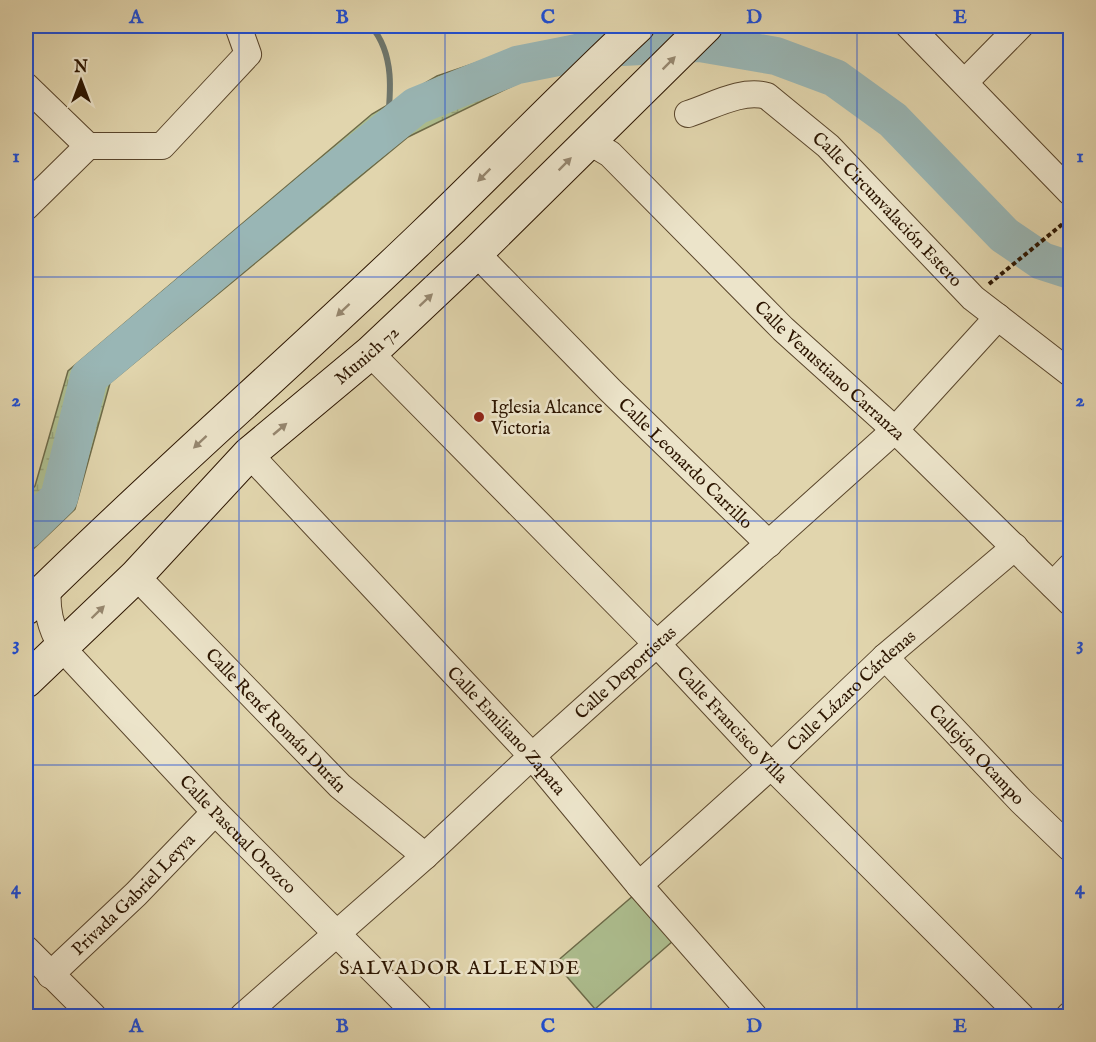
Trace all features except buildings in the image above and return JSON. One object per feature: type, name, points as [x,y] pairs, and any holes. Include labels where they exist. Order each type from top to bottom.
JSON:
[{"type":"main road","points":[[37,597],[99,535],[424,235],[570,89],[638,26]]},
{"type":"main road","name":"Munich 72","points":[[26,681],[135,576],[249,454],[370,353],[476,253],[706,26]]},
{"type":"street","points":[[26,86],[88,146],[162,146],[248,54],[238,26]]},
{"type":"street","points":[[909,26],[1071,192]]},
{"type":"street","points":[[965,82],[1020,26]]},
{"type":"street","name":"Calle Circunvalación Estero","points":[[688,114],[745,94],[756,93],[767,96],[828,146],[973,298],[1071,374]]},
{"type":"street","name":"Calle Venustiano Carranza","points":[[588,141],[610,154],[783,329],[896,430],[1015,547],[1065,584]]},
{"type":"street","points":[[26,207],[88,146]]},
{"type":"street","name":"Calle Leonardo Carrillo","points":[[476,253],[610,390],[769,544]]},
{"type":"street","name":"Calle Deportistas","points":[[243,1017],[425,856],[532,756],[896,430],[998,317]]},
{"type":"street","name":"Calle Francisco Villa","points":[[370,353],[658,645],[771,766],[1021,1017]]},
{"type":"street","name":"Calle Emiliano Zapata","points":[[249,454],[532,756],[639,885],[754,1017]]},
{"type":"street","name":"Calle Lázaro Cárdenas","points":[[639,885],[771,766],[885,657],[1015,547]]},
{"type":"street","name":"Calle René Román Durán","points":[[135,576],[340,786],[425,856]]},
{"type":"street","name":"Calle Pascual Orozco","points":[[37,597],[62,648],[215,812],[419,1017]]},
{"type":"street","name":"Callejón Ocampo","points":[[885,657],[1021,801],[1071,848]]},
{"type":"street","name":"Privada Gabriel Leyva","points":[[50,975],[136,894],[215,812]]},
{"type":"street","points":[[26,950],[93,1017]]},
{"type":"path","points":[[988,286],[1071,218]]},
{"type":"green space","points":[[620,26],[700,43],[616,66],[529,78],[408,137],[110,383],[75,509],[26,556],[26,496],[35,486],[68,371],[372,114],[437,76],[529,45]]},
{"type":"green space","points":[[634,895],[673,941],[595,1009],[555,963]]},
{"type":"waterway","points":[[371,26],[379,37],[388,61],[390,101],[387,128]]},
{"type":"waterway","points":[[26,530],[59,498],[89,377],[416,106],[517,65],[603,48],[700,43],[776,56],[835,78],[893,120],[1004,235],[1042,261],[1070,270]]},
{"type":"place","name":"Iglesia Alcance Victoria","points":[[479,417]]},
{"type":"district","name":"SALVADOR ALLENDE","points":[[460,967]]}]
